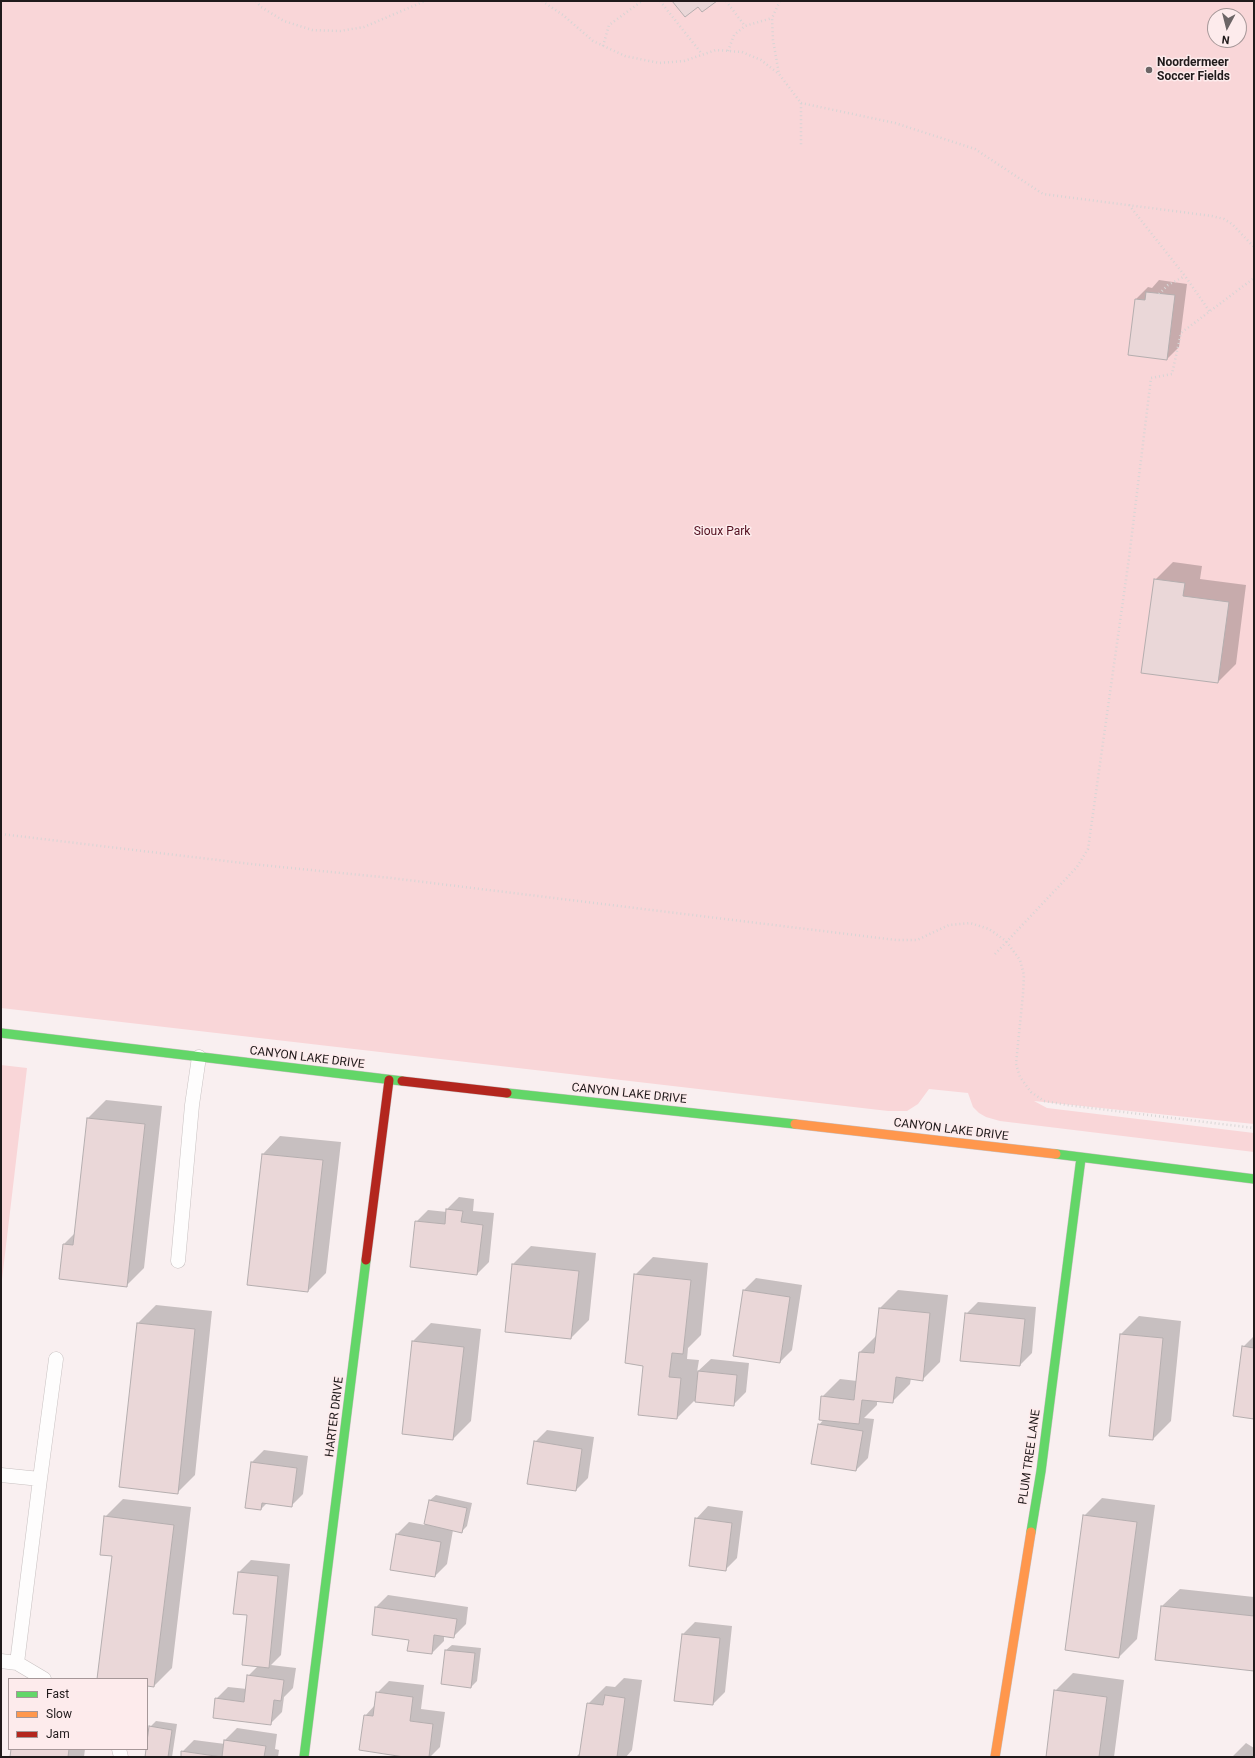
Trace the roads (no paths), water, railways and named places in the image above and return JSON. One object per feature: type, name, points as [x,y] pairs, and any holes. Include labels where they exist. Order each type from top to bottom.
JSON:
[{"type":"street","name":"CANYON LAKE DRIVE","points":[[1,1033],[389,1080],[940,1140],[1254,1179]]},
{"type":"street","name":"HARTER DRIVE","points":[[304,1757],[389,1080]]},
{"type":"street","name":"PLUM TREE LANE","points":[[995,1757],[1041,1471],[1081,1158]]},
{"type":"lane","points":[[178,1261],[192,1105],[199,1057]]},
{"type":"lane","points":[[17,1663],[56,1359]]},
{"type":"lane","points":[[1,1475],[40,1479]]},
{"type":"lane","points":[[1,1661],[17,1663],[42,1678]]},
{"type":"place","name":"Noordermeer Soccer Fields","points":[[1149,70]]},
{"type":"park label","name":"Sioux Park","points":[[722,532]]}]
